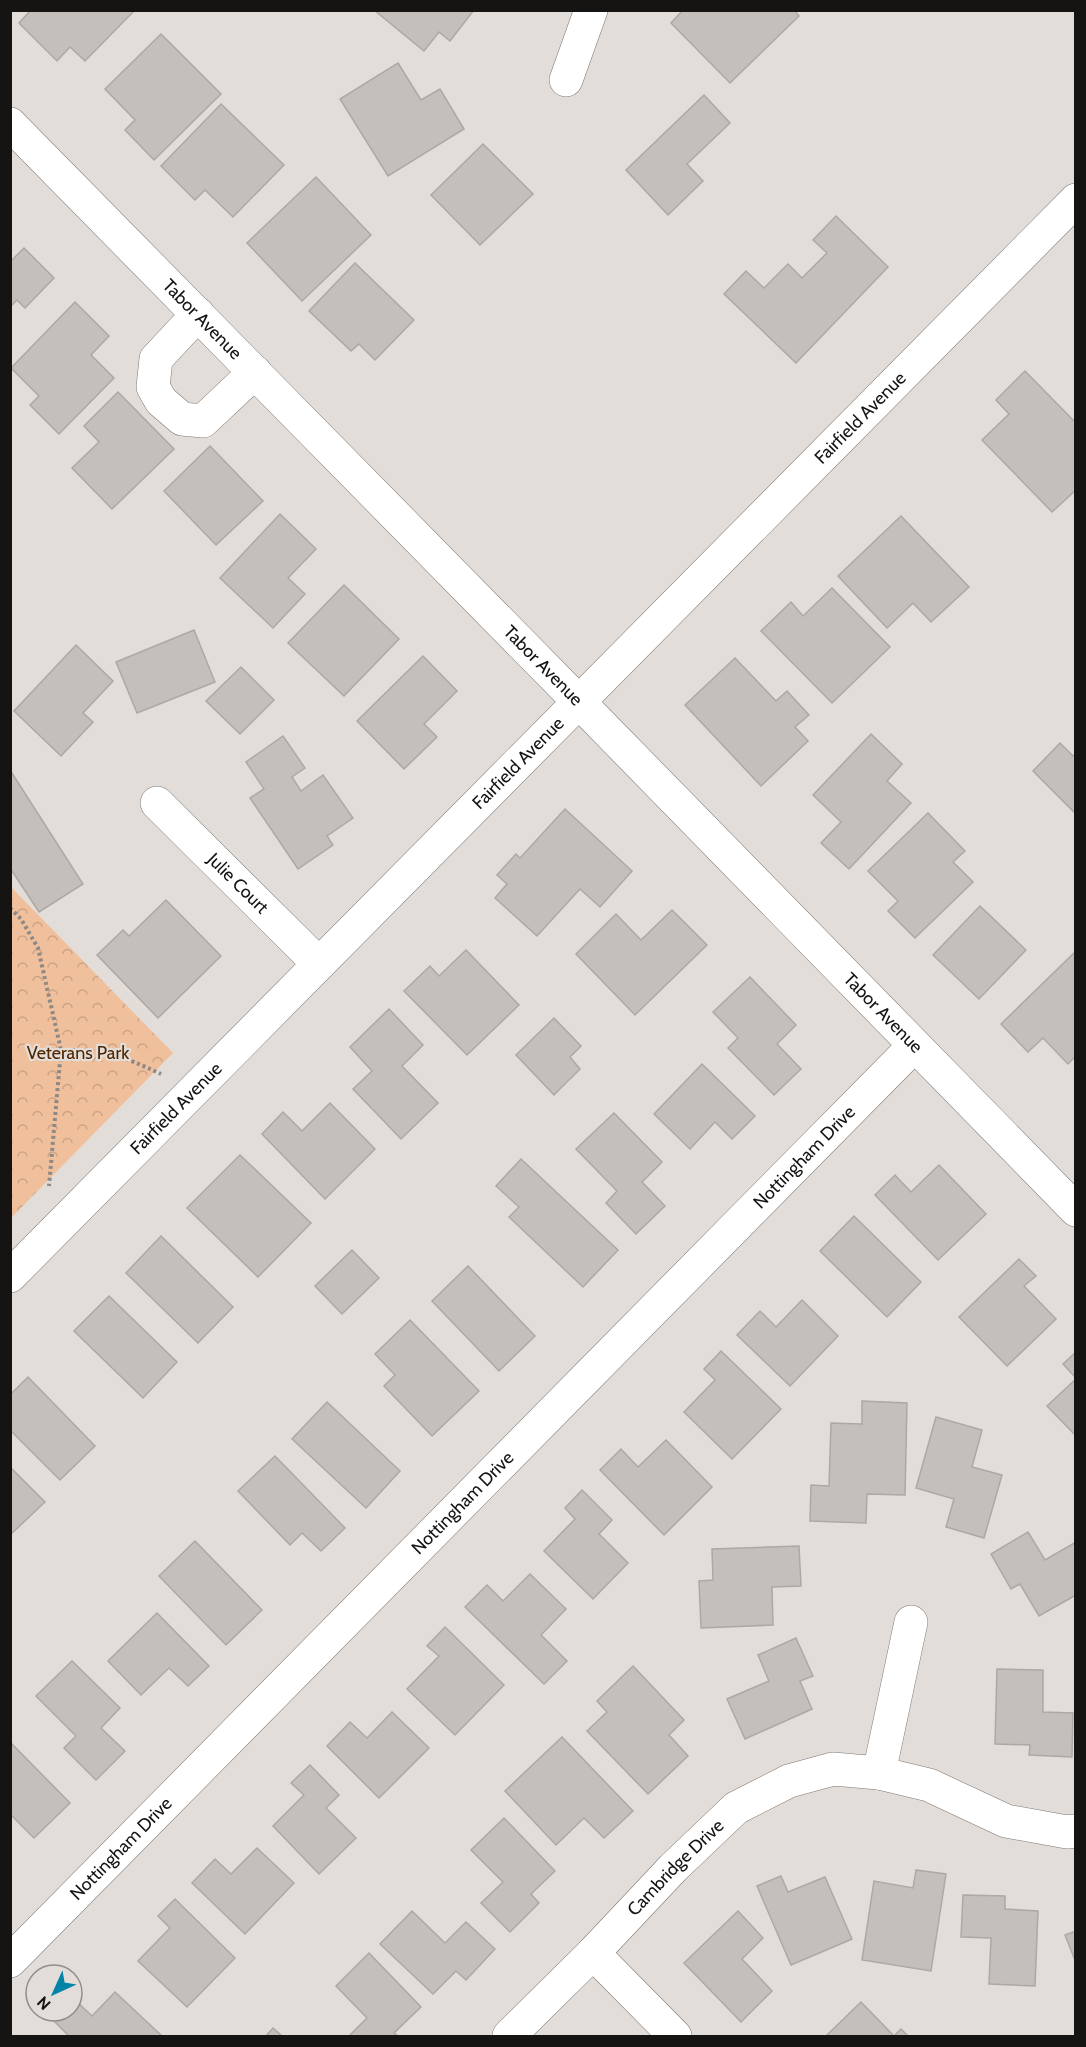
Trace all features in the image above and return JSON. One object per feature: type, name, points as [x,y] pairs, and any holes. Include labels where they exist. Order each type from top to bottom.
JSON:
[{"type":"street","points":[[566,80],[591,10]]},
{"type":"street","name":"Tabor Avenue","points":[[12,130],[198,314],[1076,1210]]},
{"type":"street","name":"Fairfield Avenue","points":[[10,1275],[1076,200]]},
{"type":"street","points":[[198,314],[156,359],[153,387],[161,400],[182,419],[203,421],[255,372]]},
{"type":"street","name":"Julie Court","points":[[157,803],[319,964]]},
{"type":"street","name":"Nottingham Drive","points":[[10,1961],[914,1046]]},
{"type":"street","points":[[879,1773],[912,1622]]},
{"type":"street","name":"Cambridge Drive","points":[[509,2037],[673,1868],[736,1808],[789,1781],[833,1769],[879,1773],[929,1785],[1006,1821],[1067,1832],[1076,1831]]},
{"type":"street","points":[[593,1953],[675,2037]]},
{"type":"path","points":[[10,908],[21,919],[38,948],[61,1050],[49,1186]]},
{"type":"path","points":[[61,1050],[89,1049],[113,1054],[161,1074]]},
{"type":"green space","name":"Veterans Park","points":[[11,887],[173,1053],[11,1218]]},
{"type":"building","points":[[31,10],[134,11],[85,61],[70,47],[57,61],[19,23]]},
{"type":"building","points":[[374,10],[474,10],[450,41],[439,32],[424,51]]},
{"type":"building","points":[[683,10],[794,10],[799,16],[730,83],[671,23]]},
{"type":"building","points":[[161,34],[221,94],[154,160],[125,130],[135,120],[105,89]]},
{"type":"building","points":[[398,63],[421,100],[440,89],[464,129],[388,176],[340,99]]},
{"type":"building","points":[[704,95],[730,123],[687,164],[703,181],[668,215],[626,170]]},
{"type":"building","points":[[221,104],[284,165],[233,217],[205,190],[195,200],[161,166]]},
{"type":"building","points":[[483,144],[533,194],[480,245],[431,195]]},
{"type":"building","points":[[316,177],[371,235],[302,301],[247,243]]},
{"type":"building","points":[[836,216],[888,267],[796,363],[724,294],[746,271],[764,288],[788,264],[802,278],[827,253],[813,240]]},
{"type":"building","points":[[24,248],[54,278],[25,308],[17,300],[10,307],[10,262]]},
{"type":"building","points":[[355,263],[414,320],[375,360],[359,344],[351,351],[309,311]]},
{"type":"building","points":[[75,302],[109,336],[91,355],[114,378],[59,434],[30,405],[39,396],[11,368]]},
{"type":"building","points":[[1025,371],[1076,423],[1076,490],[1052,512],[982,440],[1009,414],[996,400]]},
{"type":"building","points":[[118,392],[174,449],[112,509],[72,468],[99,442],[84,426]]},
{"type":"building","points":[[210,446],[263,501],[216,545],[164,491]]},
{"type":"building","points":[[280,514],[316,549],[288,578],[305,594],[273,628],[220,578]]},
{"type":"building","points":[[901,516],[969,587],[931,622],[913,603],[887,628],[838,576]]},
{"type":"building","points":[[344,585],[399,639],[344,696],[288,643]]},
{"type":"building","points":[[832,588],[890,647],[832,703],[761,631],[791,602],[803,616]]},
{"type":"building","points":[[194,630],[215,682],[137,713],[116,662]]},
{"type":"building","points":[[76,645],[113,681],[83,713],[93,722],[61,756],[14,711]]},
{"type":"building","points":[[423,656],[457,691],[424,724],[437,737],[404,769],[357,721]]},
{"type":"building","points":[[735,658],[776,701],[787,691],[809,715],[795,727],[808,741],[761,786],[685,705]]},
{"type":"building","points":[[241,667],[274,700],[240,734],[206,701]]},
{"type":"building","points":[[871,734],[902,764],[887,781],[911,803],[849,869],[821,843],[841,822],[813,795]]},
{"type":"building","points":[[283,736],[305,768],[292,777],[301,791],[323,775],[353,818],[327,836],[333,845],[298,869],[250,798],[264,789],[246,762]]},
{"type":"building","points":[[1060,743],[1073,756],[1076,753],[1076,811],[1074,812],[1033,771]]},
{"type":"building","points":[[10,770],[83,884],[39,912],[10,868]]},
{"type":"building","points":[[565,809],[632,871],[600,907],[580,889],[537,936],[495,898],[507,884],[497,875],[516,854],[520,858]]},
{"type":"building","points":[[928,813],[965,851],[953,862],[973,882],[915,938],[888,911],[898,901],[868,871]]},
{"type":"building","points":[[166,900],[221,956],[158,1018],[97,955],[123,930],[129,936]]},
{"type":"building","points":[[980,906],[1026,950],[979,999],[933,955]]},
{"type":"building","points":[[672,910],[707,945],[635,1015],[576,954],[616,914],[641,940]]},
{"type":"building","points":[[466,950],[519,1005],[467,1055],[404,991],[430,966],[439,976]]},
{"type":"building","points":[[1076,951],[1076,1056],[1068,1064],[1043,1038],[1028,1052],[1001,1024]]},
{"type":"building","points":[[750,977],[796,1025],[777,1044],[801,1069],[774,1095],[728,1048],[738,1038],[713,1012]]},
{"type":"building","points":[[389,1009],[423,1045],[402,1066],[438,1103],[401,1139],[353,1089],[372,1071],[350,1047]]},
{"type":"building","points":[[554,1018],[581,1046],[570,1057],[580,1069],[554,1095],[516,1055]]},
{"type":"building","points":[[702,1064],[755,1116],[732,1139],[715,1122],[690,1149],[654,1114]]},
{"type":"building","points":[[330,1103],[375,1149],[325,1199],[262,1134],[283,1112],[302,1131]]},
{"type":"building","points":[[614,1113],[662,1162],[642,1182],[665,1206],[636,1234],[606,1203],[617,1191],[576,1149]]},
{"type":"building","points":[[240,1155],[311,1223],[258,1277],[187,1208]]},
{"type":"building","points":[[521,1159],[618,1250],[583,1287],[509,1217],[519,1207],[496,1186]]},
{"type":"building","points":[[939,1165],[986,1214],[938,1260],[875,1195],[895,1175],[911,1192]]},
{"type":"building","points":[[854,1216],[921,1282],[887,1317],[820,1251]]},
{"type":"building","points":[[161,1236],[233,1307],[198,1343],[126,1273]]},
{"type":"building","points":[[352,1250],[379,1278],[342,1314],[315,1286]]},
{"type":"building","points":[[1019,1259],[1036,1276],[1024,1286],[1056,1319],[1007,1366],[959,1317]]},
{"type":"building","points":[[468,1266],[535,1336],[499,1371],[432,1301]]},
{"type":"building","points":[[109,1296],[177,1362],[143,1398],[74,1331]]},
{"type":"building","points":[[802,1300],[838,1336],[790,1386],[737,1335],[760,1311],[776,1327]]},
{"type":"building","points":[[410,1320],[479,1391],[432,1436],[384,1386],[395,1375],[375,1354]]},
{"type":"building","points":[[721,1351],[781,1409],[732,1459],[684,1412],[715,1380],[704,1369]]},
{"type":"building","points":[[1076,1352],[1076,1378],[1063,1364]]},
{"type":"building","points":[[28,1377],[95,1446],[60,1480],[10,1430],[10,1395]]},
{"type":"building","points":[[1076,1379],[1076,1436],[1047,1406]]},
{"type":"building","points":[[862,1401],[907,1403],[905,1495],[867,1494],[866,1523],[810,1521],[811,1485],[829,1486],[831,1423],[862,1424]]},
{"type":"building","points":[[327,1402],[400,1471],[366,1508],[292,1439]]},
{"type":"building","points":[[936,1417],[982,1430],[972,1467],[1002,1475],[984,1538],[946,1527],[954,1499],[916,1488]]},
{"type":"building","points":[[666,1440],[712,1487],[664,1535],[600,1470],[621,1449],[638,1467]]},
{"type":"building","points":[[275,1456],[345,1528],[321,1551],[302,1533],[290,1545],[238,1491]]},
{"type":"building","points":[[10,1467],[45,1502],[10,1535]]},
{"type":"building","points":[[582,1490],[612,1520],[599,1534],[628,1563],[593,1599],[544,1551],[575,1519],[565,1508]]},
{"type":"building","points":[[1028,1532],[1045,1560],[1076,1542],[1076,1595],[1039,1616],[1020,1584],[1011,1589],[991,1554]]},
{"type":"building","points":[[195,1541],[262,1610],[226,1645],[159,1576]]},
{"type":"building","points":[[799,1546],[801,1586],[772,1587],[773,1625],[701,1628],[699,1581],[713,1580],[712,1549]]},
{"type":"building","points":[[530,1574],[566,1609],[541,1635],[567,1661],[544,1684],[465,1607],[487,1585],[503,1601]]},
{"type":"building","points":[[157,1613],[209,1666],[188,1686],[169,1668],[141,1695],[108,1661]]},
{"type":"building","points":[[445,1627],[504,1685],[455,1735],[407,1689],[439,1656],[427,1646]]},
{"type":"building","points":[[796,1638],[813,1676],[800,1681],[812,1709],[745,1739],[727,1699],[769,1681],[758,1655]]},
{"type":"building","points":[[72,1661],[120,1708],[101,1728],[125,1751],[96,1780],[64,1748],[76,1736],[36,1696]]},
{"type":"building","points":[[633,1666],[684,1720],[669,1735],[688,1756],[648,1794],[587,1731],[607,1712],[597,1701]]},
{"type":"building","points":[[997,1669],[1043,1670],[1043,1712],[1073,1713],[1072,1757],[1029,1755],[1030,1745],[995,1744]]},
{"type":"building","points":[[392,1712],[429,1748],[379,1798],[327,1746],[350,1722],[367,1738]]},
{"type":"building","points":[[562,1737],[633,1811],[604,1838],[584,1818],[556,1845],[505,1791]]},
{"type":"building","points":[[10,1742],[70,1803],[34,1838],[10,1814]]},
{"type":"building","points":[[310,1765],[339,1795],[326,1808],[356,1838],[319,1874],[273,1826],[304,1795],[291,1783]]},
{"type":"building","points":[[504,1818],[555,1871],[531,1894],[539,1903],[510,1932],[481,1903],[503,1882],[471,1850]]},
{"type":"building","points":[[257,1848],[294,1883],[245,1934],[192,1883],[215,1859],[231,1874]]},
{"type":"building","points":[[916,1870],[946,1874],[931,1971],[862,1960],[874,1881],[913,1888]]},
{"type":"building","points":[[781,1876],[788,1892],[825,1877],[852,1939],[791,1965],[757,1886]]},
{"type":"building","points":[[963,1895],[1005,1896],[1005,1909],[1038,1911],[1035,1986],[989,1984],[991,1938],[961,1937]]},
{"type":"building","points":[[175,1899],[235,1958],[187,2007],[138,1961],[170,1928],[158,1916]]},
{"type":"building","points":[[412,1911],[445,1943],[466,1922],[495,1949],[466,1980],[456,1971],[433,1994],[380,1944]]},
{"type":"building","points":[[738,1911],[763,1938],[742,1959],[772,1991],[741,2022],[684,1963]]},
{"type":"building","points":[[1076,1931],[1076,1963],[1065,1935]]},
{"type":"building","points":[[369,1953],[421,2007],[394,2033],[398,2036],[349,2036],[367,2018],[336,1986]]},
{"type":"building","points":[[115,1992],[162,2036],[69,2036],[56,2023],[84,2023],[84,2008],[92,2016]]},
{"type":"building","points":[[861,2002],[894,2036],[826,2036]]},
{"type":"building","points":[[273,2028],[282,2036],[266,2036]]},
{"type":"building","points":[[901,2029],[908,2036],[894,2036]]}]
